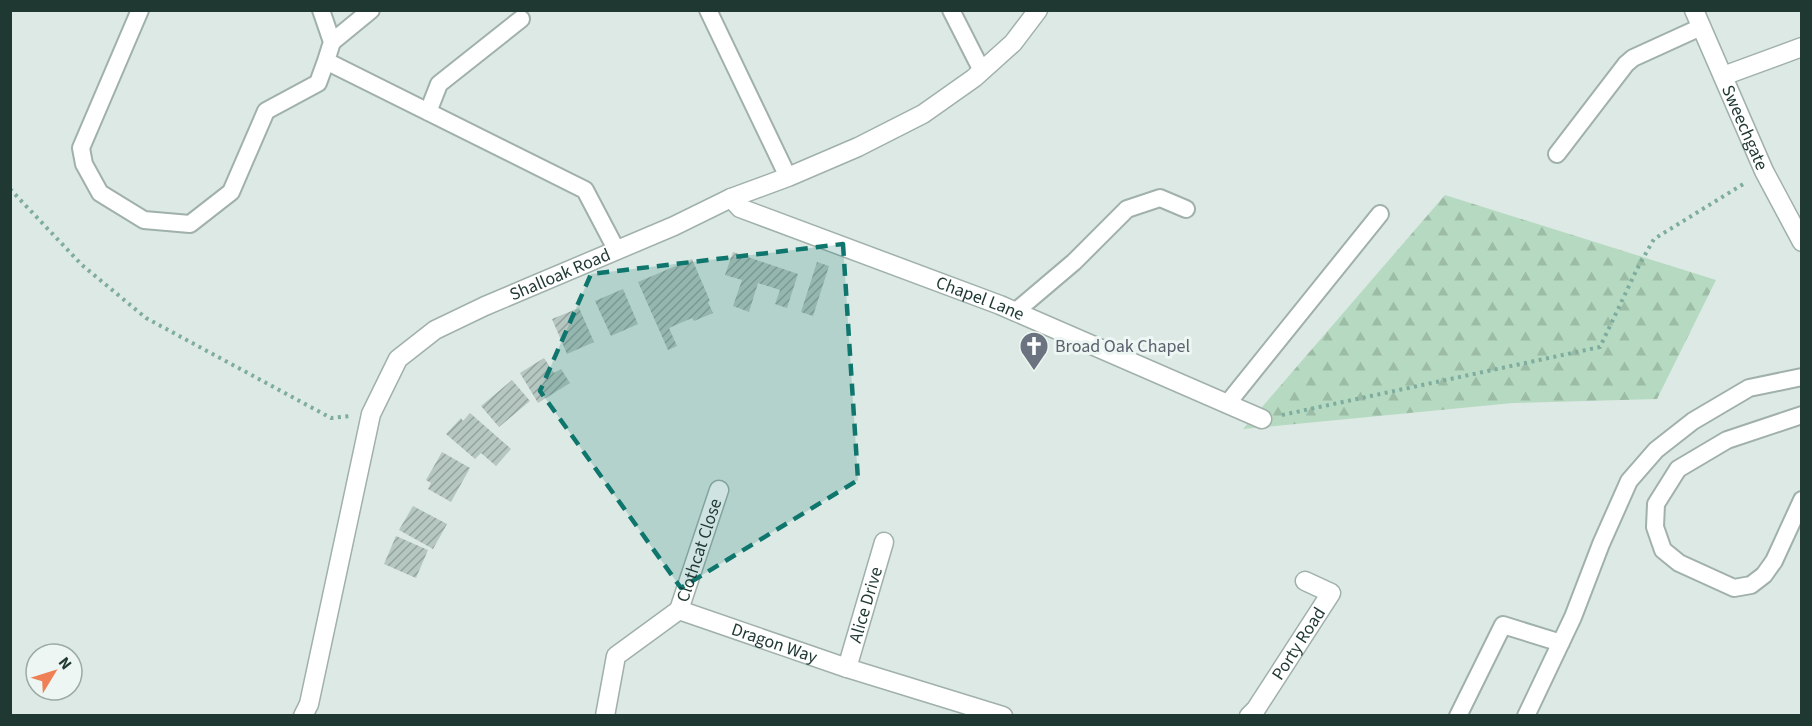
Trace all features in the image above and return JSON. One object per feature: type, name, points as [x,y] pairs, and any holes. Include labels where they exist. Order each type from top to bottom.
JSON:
[{"type":"street","name":"Shalloak Road","points":[[303,716],[309,704],[371,414],[398,359],[435,330],[485,306],[674,226],[731,198],[858,147],[923,114],[982,71],[1013,43],[1038,10]]},
{"type":"street","name":"Sweechgate","points":[[1697,19],[1764,171],[1802,242]]},
{"type":"street","points":[[1723,76],[1802,47]]},
{"type":"street","name":"Chapel Lane","points":[[731,198],[740,208],[1015,312],[1262,419]]},
{"type":"street","name":"Clothcat Close","points":[[679,610],[719,490]]},
{"type":"street","name":"Alice Drive","points":[[847,668],[884,542]]},
{"type":"street","name":"Porty Road","points":[[1249,716],[1256,709],[1331,592],[1305,581]]},
{"type":"street","points":[[605,716],[616,656],[679,610]]},
{"type":"street","name":"Dragon Way","points":[[679,610],[847,668],[1003,716]]},
{"type":"lane","points":[[140,10],[81,148],[84,164],[100,193],[144,220],[190,224],[231,192],[266,111],[318,83],[333,42],[371,10]]},
{"type":"lane","points":[[321,10],[333,42]]},
{"type":"lane","points":[[708,10],[788,177]]},
{"type":"lane","points":[[951,10],[982,71]]},
{"type":"lane","points":[[1557,154],[1632,58],[1697,19]]},
{"type":"lane","points":[[428,112],[440,84],[521,20]]},
{"type":"lane","points":[[326,61],[585,190],[616,249]]},
{"type":"lane","points":[[1015,312],[1074,262],[1127,209],[1160,198],[1186,209]]},
{"type":"lane","points":[[1227,404],[1380,214]]},
{"type":"lane","points":[[1526,716],[1573,617],[1601,544],[1629,481],[1656,450],[1693,421],[1749,388],[1802,377]]},
{"type":"lane","points":[[1802,415],[1727,440],[1678,469],[1656,504],[1655,527],[1663,550],[1679,563],[1734,588],[1750,585],[1764,574],[1774,561],[1802,500]]},
{"type":"lane","points":[[1458,716],[1503,625],[1561,643]]},
{"type":"path","points":[[1262,419],[1600,347],[1654,239],[1764,171]]},
{"type":"path","points":[[10,189],[82,265],[146,318],[331,418],[371,414]]},
{"type":"highlighted area","points":[[843,244],[858,480],[681,588],[540,391],[591,274]]},
{"type":"green space","points":[[1445,195],[1716,280],[1657,399],[1513,403],[1243,429]]},
{"type":"building","points":[[733,252],[798,274],[787,308],[775,304],[780,290],[758,283],[749,312],[733,306],[742,280],[725,275]]},
{"type":"building","points":[[692,259],[713,313],[694,321],[692,318],[669,328],[677,346],[668,350],[638,282]]},
{"type":"building","points":[[817,262],[829,266],[813,316],[801,312]]},
{"type":"building","points":[[623,289],[638,324],[611,336],[595,301]]},
{"type":"building","points":[[579,308],[594,342],[567,354],[552,319]]},
{"type":"building","points":[[544,358],[554,373],[561,369],[570,383],[538,403],[520,373]]},
{"type":"building","points":[[512,380],[530,401],[499,427],[481,406]]},
{"type":"building","points":[[470,413],[511,449],[496,466],[481,453],[475,459],[446,434],[461,418],[463,421]]},
{"type":"building","points":[[442,452],[470,468],[451,502],[428,489],[431,483],[426,480]]},
{"type":"building","points":[[413,506],[447,524],[433,549],[399,530]]},
{"type":"building","points":[[396,536],[428,550],[416,578],[384,564]]},
{"type":"place","name":"Broad Oak Chapel","points":[[1034,372]]}]
